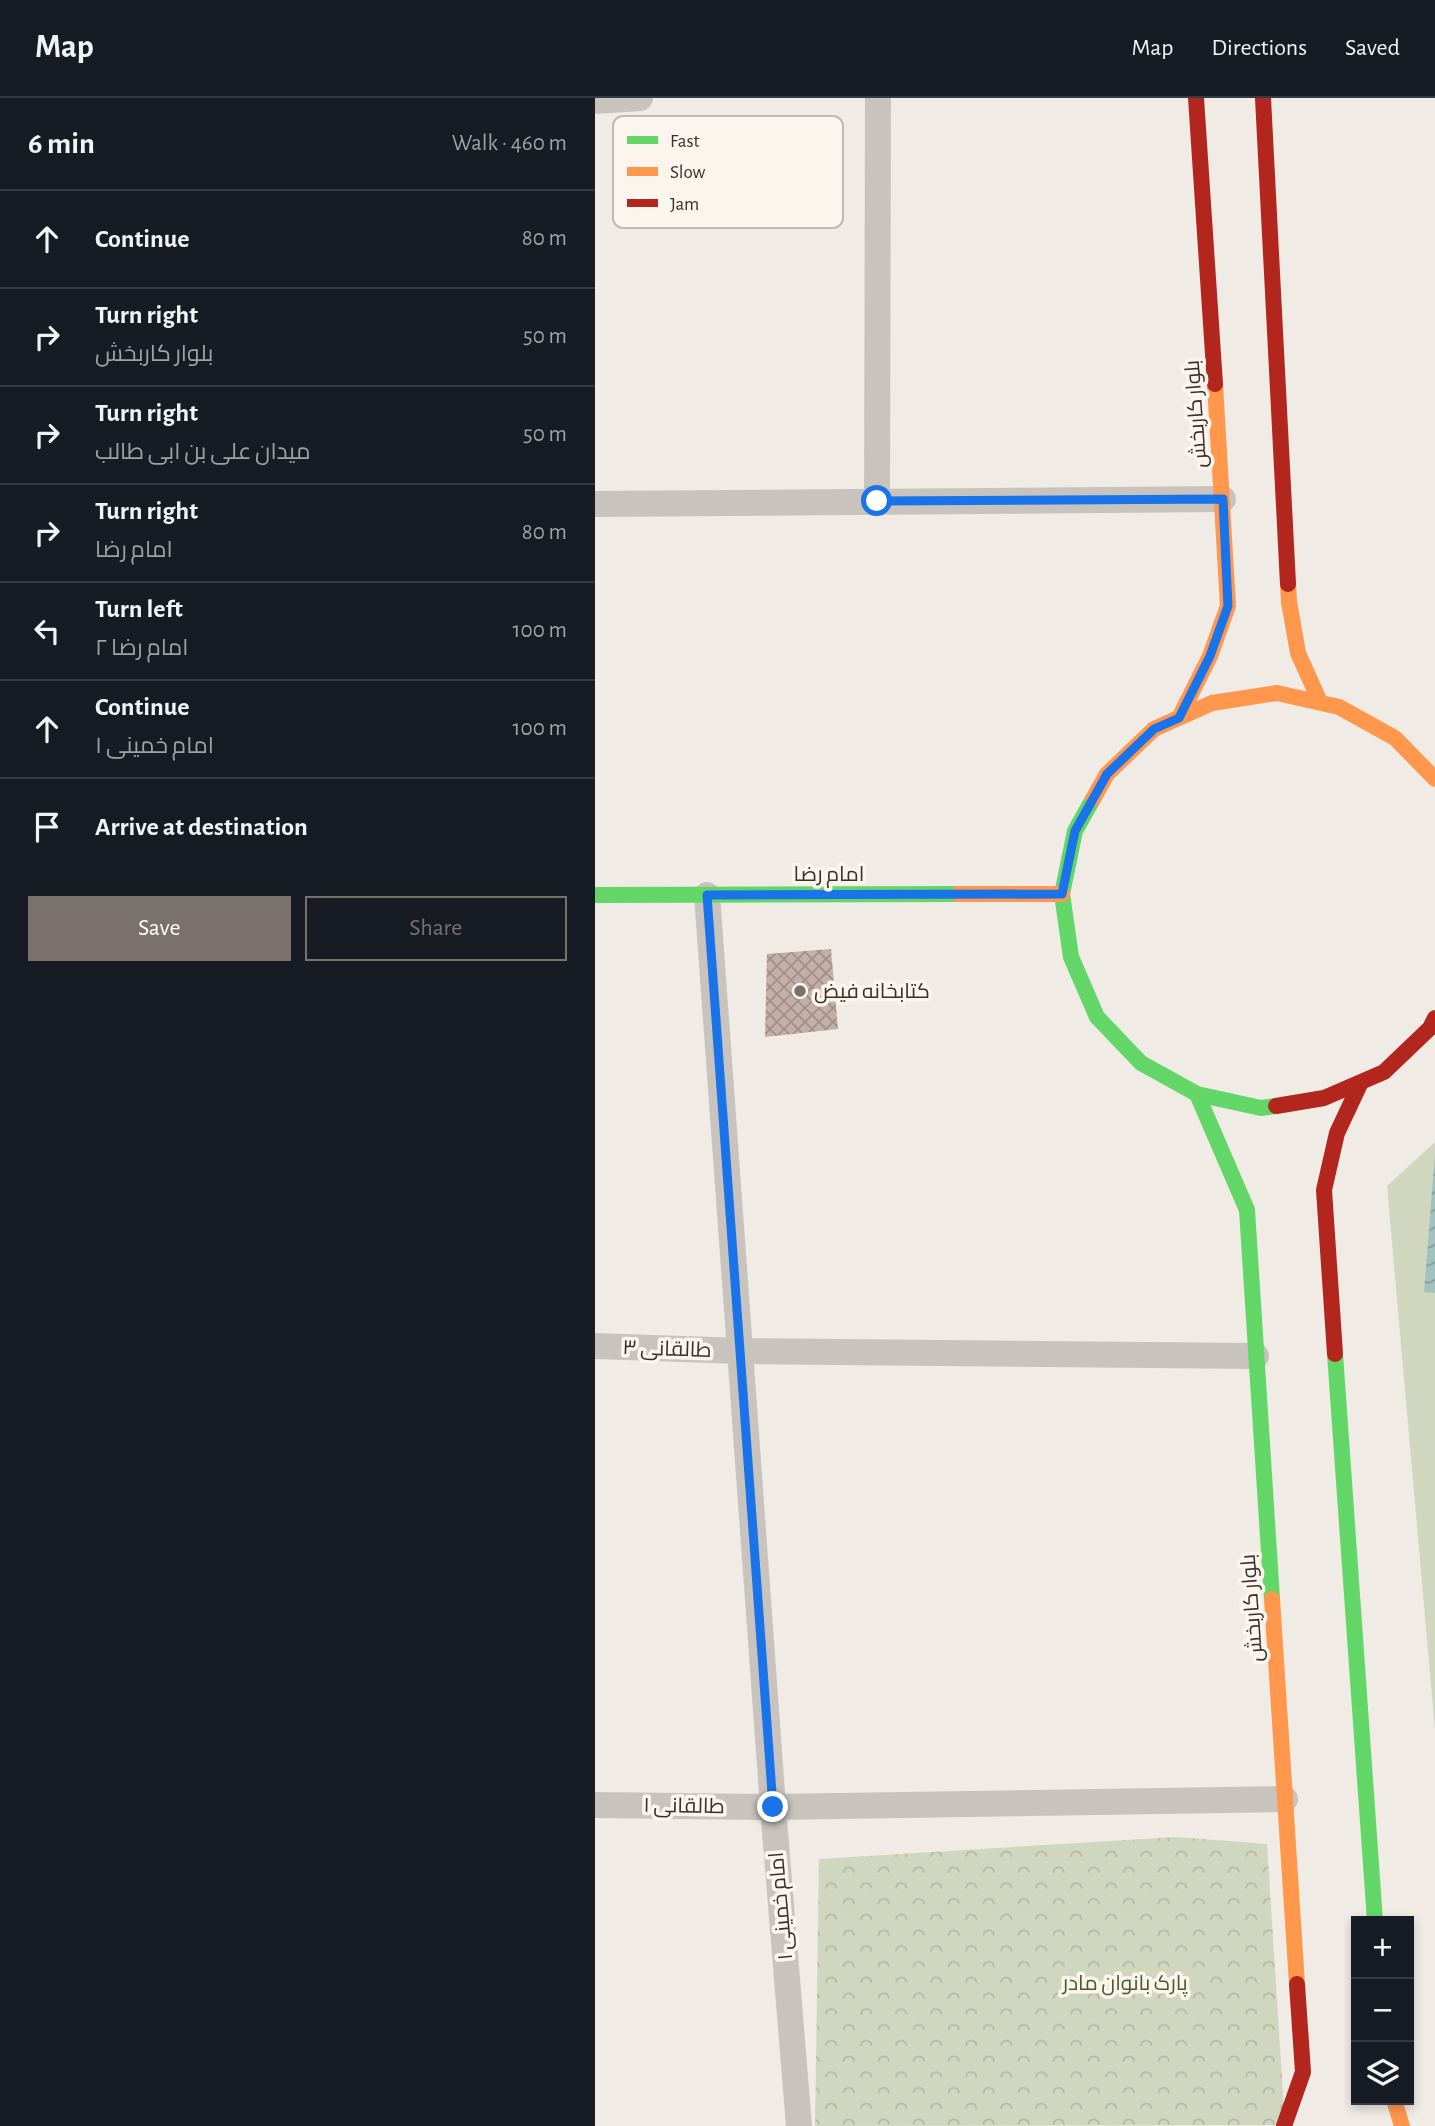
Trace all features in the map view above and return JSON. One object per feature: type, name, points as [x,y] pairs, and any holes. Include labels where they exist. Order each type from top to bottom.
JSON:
[{"type":"street","points":[[595,102],[640,98]]},
{"type":"street","points":[[877,501],[878,98]]},
{"type":"street","name":"بلوار کاربخش","points":[[1179,718],[1210,656],[1228,606],[1196,98]]},
{"type":"street","points":[[1263,98],[1289,602],[1298,653],[1320,702]]},
{"type":"street","points":[[595,503],[1223,499]]},
{"type":"street","points":[[1435,779],[1395,738],[1339,707],[1277,693],[1212,703],[1154,729],[1107,774],[1075,831],[1062,894],[1071,957],[1097,1017],[1141,1063],[1198,1094],[1261,1108],[1324,1098],[1384,1072],[1430,1028],[1435,1018]]},
{"type":"street","name":"امام رضا","points":[[595,895],[1062,894]]},
{"type":"street","name":"امام خمینی ۱","points":[[707,895],[773,1807],[799,2126]]},
{"type":"street","points":[[1361,1082],[1337,1133],[1324,1190],[1375,1916]]},
{"type":"street","name":"بلوار کاربخش","points":[[1198,1094],[1247,1210],[1303,2072],[1284,2126]]},
{"type":"street","name":"طالقانی ۳","points":[[595,1346],[740,1351],[1257,1356]]},
{"type":"street","name":"طالقانی ۱","points":[[595,1805],[773,1807],[1285,1799]]},
{"type":"street","points":[[1396,2105],[1402,2126]]},
{"type":"green space","points":[[1435,1142],[1435,1730],[1387,1186]]},
{"type":"green space","name":"پارک بانوان مادر","points":[[1176,1837],[1267,1844],[1285,2125],[815,2126],[819,1859]]},
{"type":"water","points":[[1435,1154],[1435,1293],[1424,1292]]},
{"type":"building","name":"کتابخانه فیض","points":[[831,949],[838,1029],[765,1037],[767,954]]},
{"type":"traffic: fast","points":[[1093,799],[1075,831],[1062,894],[1071,957],[1097,1017],[1141,1063],[1197,1094],[1261,1108],[1276,1106]]},
{"type":"traffic: fast","points":[[595,895],[958,894]]},
{"type":"traffic: fast","points":[[1197,1094],[1247,1210],[1272,1599]]},
{"type":"traffic: fast","points":[[1335,1354],[1375,1916]]},
{"type":"traffic: slow","points":[[1179,718],[1210,656],[1228,606],[1215,384]]},
{"type":"traffic: slow","points":[[1288,584],[1298,653],[1320,702]]},
{"type":"traffic: slow","points":[[1093,799],[1107,774],[1154,729],[1212,703],[1277,693],[1339,707],[1395,738],[1435,779]]},
{"type":"traffic: slow","points":[[958,894],[1062,894]]},
{"type":"traffic: slow","points":[[1272,1599],[1297,1984]]},
{"type":"traffic: slow","points":[[1396,2105],[1402,2126]]},
{"type":"traffic: jam","points":[[1196,98],[1215,384]]},
{"type":"traffic: jam","points":[[1263,98],[1288,584]]},
{"type":"traffic: jam","points":[[1276,1106],[1324,1098],[1384,1072],[1430,1028],[1435,1018]]},
{"type":"traffic: jam","points":[[1335,1354],[1324,1190],[1337,1133],[1361,1082]]},
{"type":"traffic: jam","points":[[1284,2126],[1303,2072],[1297,1984]]},
{"type":"place","name":"کتابخانه فیض","points":[[800,991]]},
{"type":"route","points":[[773,1807],[707,895],[1062,894],[1075,831],[1107,774],[1154,729],[1179,718],[1210,656],[1228,606],[1223,499],[877,501]]}]
